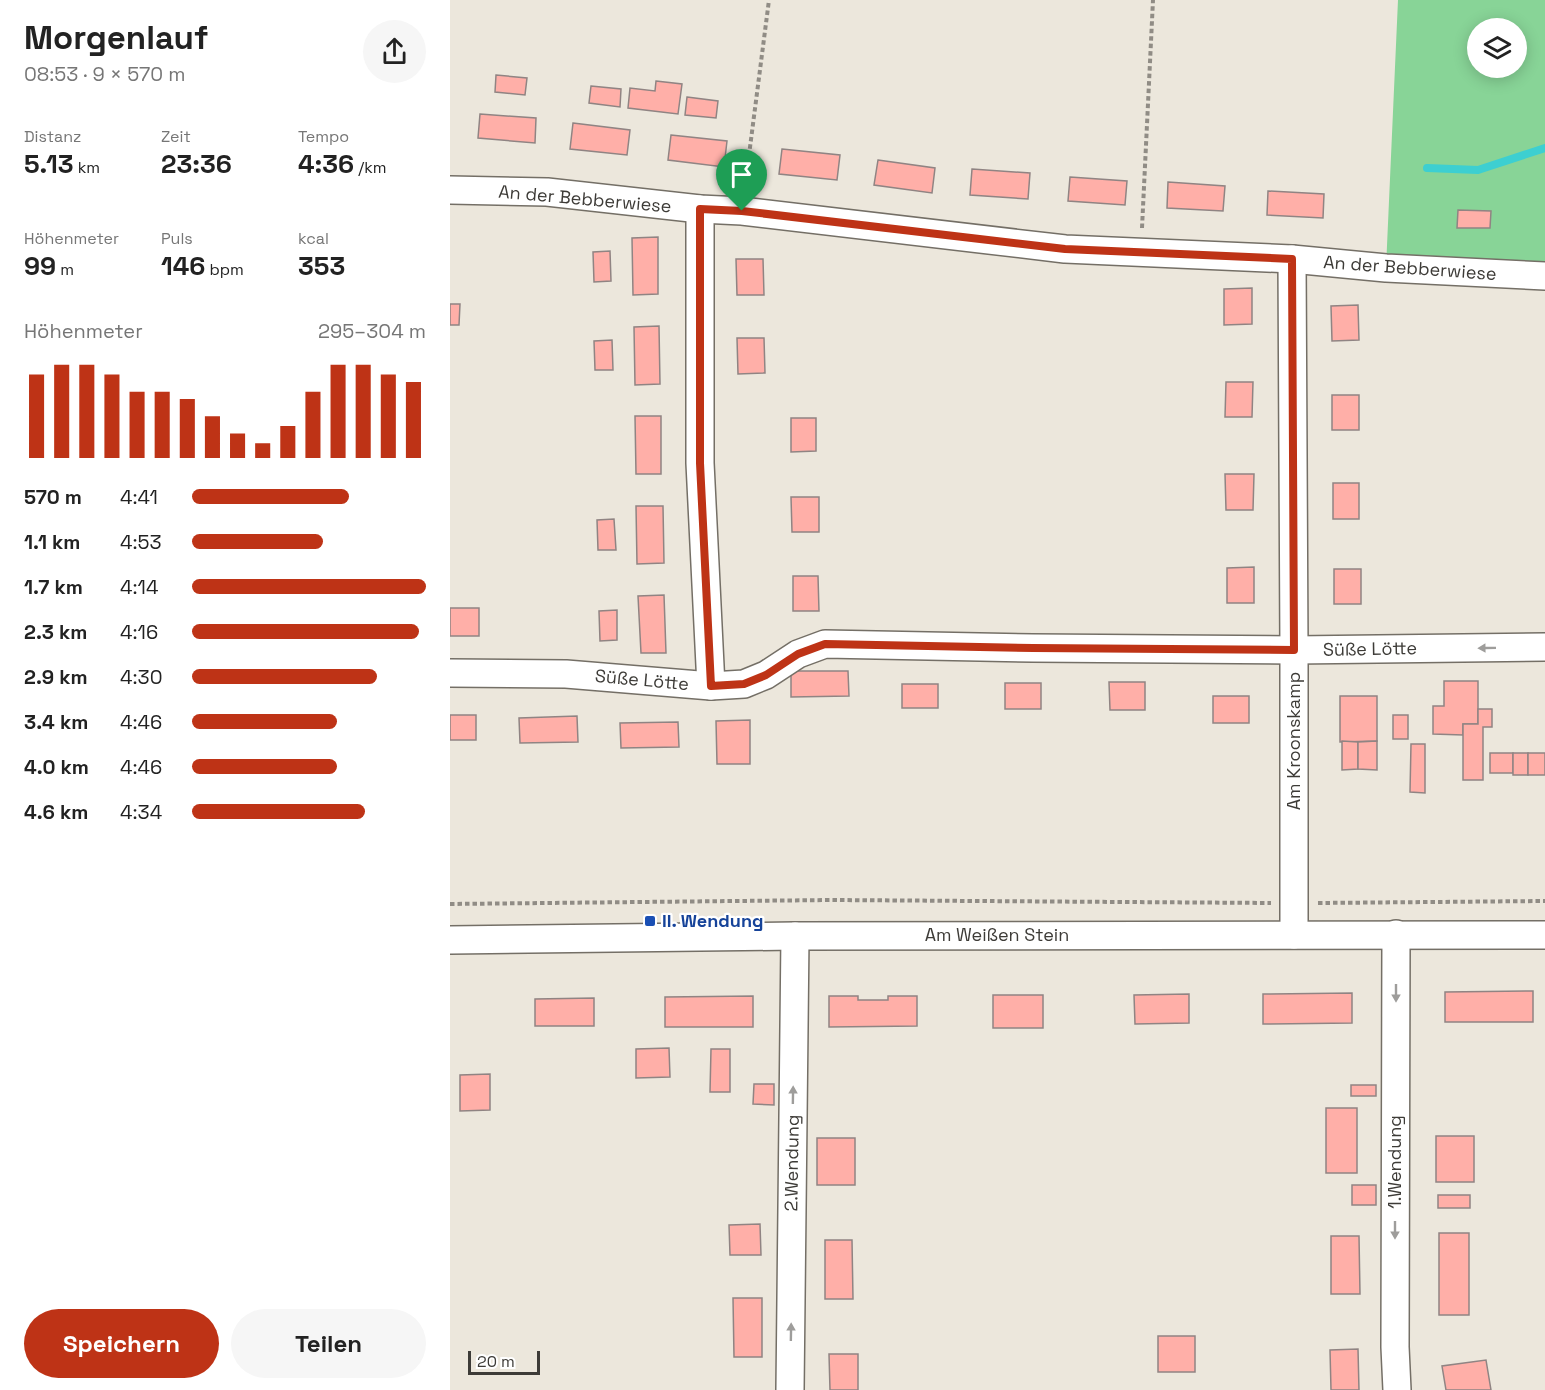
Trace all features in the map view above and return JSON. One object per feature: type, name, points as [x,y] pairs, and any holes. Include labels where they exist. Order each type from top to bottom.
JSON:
[{"type":"street","name":"An der Bebberwiese","points":[[450,190],[547,192],[700,209],[742,211],[1065,249],[1292,259],[1386,268],[1545,276]]},
{"type":"street","points":[[700,209],[700,463],[711,686]]},
{"type":"street","name":"Am Kroonskamp","points":[[1292,259],[1294,934]]},
{"type":"street","name":"Süße Lötte","points":[[450,673],[566,674],[711,686],[744,684],[766,675],[798,654],[825,644],[1294,650],[1545,647]]},
{"type":"street","name":"1.Wendung","points":[[1396,934],[1396,1390]]},
{"type":"street","name":"Am Weißen Stein","points":[[450,940],[795,936],[1545,935]]},
{"type":"street","name":"2.Wendung","points":[[790,1390],[795,936]]},
{"type":"path","points":[[742,211],[769,0]]},
{"type":"path","points":[[1141,253],[1153,0]]},
{"type":"path","points":[[450,904],[831,900],[1294,903],[1545,901]]},
{"type":"green space","points":[[1398,0],[1545,0],[1545,276],[1386,268]]},
{"type":"building","points":[[496,75],[527,78],[525,95],[495,92]]},
{"type":"building","points":[[656,81],[682,84],[678,114],[628,108],[630,88],[655,91]]},
{"type":"building","points":[[591,86],[621,89],[620,107],[589,103]]},
{"type":"building","points":[[687,97],[718,101],[716,118],[685,115]]},
{"type":"building","points":[[480,114],[536,118],[535,143],[478,138]]},
{"type":"building","points":[[573,123],[630,130],[627,155],[570,149]]},
{"type":"building","points":[[671,135],[727,141],[724,167],[668,160]]},
{"type":"building","points":[[782,149],[840,155],[837,180],[779,174]]},
{"type":"building","points":[[878,160],[935,168],[932,193],[874,185]]},
{"type":"building","points":[[972,169],[1030,173],[1028,199],[970,195]]},
{"type":"building","points":[[1070,177],[1127,181],[1125,205],[1068,201]]},
{"type":"building","points":[[1168,182],[1225,186],[1223,211],[1167,208]]},
{"type":"building","points":[[1268,191],[1324,194],[1323,218],[1267,215]]},
{"type":"building","points":[[1458,210],[1491,211],[1490,228],[1457,228]]},
{"type":"building","points":[[658,237],[658,294],[633,295],[632,238]]},
{"type":"building","points":[[610,251],[611,281],[594,282],[593,252]]},
{"type":"building","points":[[736,259],[763,259],[764,295],[737,295]]},
{"type":"building","points":[[1252,288],[1252,324],[1224,325],[1224,289]]},
{"type":"building","points":[[450,304],[460,304],[459,325],[450,325]]},
{"type":"building","points":[[1358,305],[1359,340],[1332,341],[1331,306]]},
{"type":"building","points":[[659,326],[660,384],[635,385],[634,327]]},
{"type":"building","points":[[737,338],[764,338],[765,373],[738,374]]},
{"type":"building","points":[[612,340],[613,370],[595,370],[594,341]]},
{"type":"building","points":[[1226,382],[1253,382],[1252,417],[1225,417]]},
{"type":"building","points":[[1332,395],[1359,395],[1359,430],[1332,430]]},
{"type":"building","points":[[635,416],[661,416],[661,474],[636,474]]},
{"type":"building","points":[[791,418],[816,418],[816,451],[791,452]]},
{"type":"building","points":[[1225,474],[1254,474],[1253,510],[1226,510]]},
{"type":"building","points":[[1333,483],[1359,483],[1359,519],[1333,519]]},
{"type":"building","points":[[791,497],[819,497],[819,532],[792,532]]},
{"type":"building","points":[[636,506],[663,506],[664,563],[637,564]]},
{"type":"building","points":[[614,519],[616,550],[598,550],[597,520]]},
{"type":"building","points":[[1254,567],[1254,603],[1227,603],[1227,568]]},
{"type":"building","points":[[1334,569],[1361,569],[1361,604],[1334,604]]},
{"type":"building","points":[[793,576],[818,576],[819,611],[793,611]]},
{"type":"building","points":[[664,595],[666,653],[641,653],[638,596]]},
{"type":"building","points":[[450,608],[479,608],[479,636],[450,636]]},
{"type":"building","points":[[617,610],[617,640],[600,641],[599,611]]},
{"type":"building","points":[[791,671],[848,671],[849,696],[791,697]]},
{"type":"building","points":[[1444,681],[1478,681],[1478,724],[1463,724],[1463,735],[1433,734],[1433,706],[1444,706]]},
{"type":"building","points":[[1109,682],[1145,682],[1145,710],[1110,710]]},
{"type":"building","points":[[1005,683],[1041,683],[1041,709],[1005,709]]},
{"type":"building","points":[[902,684],[938,684],[938,708],[902,708]]},
{"type":"building","points":[[1213,696],[1249,696],[1249,723],[1213,723]]},
{"type":"building","points":[[1340,696],[1377,696],[1377,741],[1340,742]]},
{"type":"building","points":[[1478,709],[1492,709],[1492,727],[1483,727],[1483,780],[1463,780],[1463,724],[1478,724]]},
{"type":"building","points":[[450,715],[476,715],[476,740],[450,740]]},
{"type":"building","points":[[1393,715],[1408,715],[1408,739],[1393,739]]},
{"type":"building","points":[[577,716],[578,742],[520,743],[519,718]]},
{"type":"building","points":[[750,720],[750,764],[717,764],[716,721]]},
{"type":"building","points":[[678,722],[679,747],[621,748],[620,723]]},
{"type":"building","points":[[1342,741],[1358,742],[1358,769],[1342,770]]},
{"type":"building","points":[[1377,741],[1377,770],[1358,769],[1358,742]]},
{"type":"building","points":[[1411,744],[1425,744],[1425,793],[1410,792]]},
{"type":"building","points":[[1490,753],[1513,753],[1513,773],[1490,773]]},
{"type":"building","points":[[1513,753],[1528,753],[1528,775],[1513,775]]},
{"type":"building","points":[[1528,753],[1545,753],[1545,775],[1528,775]]},
{"type":"building","points":[[1533,991],[1533,1022],[1445,1022],[1445,992]]},
{"type":"building","points":[[1352,993],[1352,1023],[1263,1024],[1263,994]]},
{"type":"building","points":[[1189,994],[1189,1023],[1135,1024],[1134,995]]},
{"type":"building","points":[[993,995],[1043,995],[1043,1028],[993,1028]]},
{"type":"building","points":[[753,996],[753,1027],[665,1027],[665,997]]},
{"type":"building","points":[[829,996],[858,996],[858,1000],[888,1000],[888,996],[917,996],[917,1026],[829,1027]]},
{"type":"building","points":[[594,998],[594,1026],[535,1026],[535,999]]},
{"type":"building","points":[[669,1048],[670,1077],[636,1078],[636,1049]]},
{"type":"building","points":[[711,1049],[730,1049],[730,1092],[710,1092]]},
{"type":"building","points":[[490,1074],[490,1110],[460,1111],[460,1075]]},
{"type":"building","points":[[754,1084],[774,1084],[774,1105],[753,1104]]},
{"type":"building","points":[[1351,1085],[1376,1085],[1376,1096],[1351,1096]]},
{"type":"building","points":[[1326,1108],[1357,1108],[1357,1173],[1326,1173]]},
{"type":"building","points":[[1436,1136],[1474,1136],[1474,1182],[1436,1182]]},
{"type":"building","points":[[817,1138],[855,1138],[855,1185],[817,1185]]},
{"type":"building","points":[[1352,1185],[1376,1185],[1376,1205],[1352,1205]]},
{"type":"building","points":[[1438,1195],[1470,1195],[1470,1208],[1438,1208]]},
{"type":"building","points":[[760,1224],[761,1255],[730,1255],[729,1225]]},
{"type":"building","points":[[1439,1233],[1469,1233],[1469,1315],[1439,1315]]},
{"type":"building","points":[[1331,1236],[1359,1236],[1360,1294],[1331,1294]]},
{"type":"building","points":[[825,1240],[852,1240],[853,1299],[825,1299]]},
{"type":"building","points":[[733,1298],[762,1298],[762,1357],[734,1357]]},
{"type":"building","points":[[1158,1336],[1195,1336],[1195,1372],[1158,1372]]},
{"type":"building","points":[[1358,1349],[1359,1390],[1331,1390],[1330,1350]]},
{"type":"building","points":[[829,1354],[858,1354],[858,1390],[830,1390]]},
{"type":"building","points":[[1486,1360],[1491,1390],[1446,1390],[1442,1366]]},
{"type":"waterway","points":[[1427,168],[1478,170],[1545,148]]},
{"type":"place","name":"II. Wendung","points":[[650,921]]},
{"type":"route","points":[[700,209],[742,211],[1065,249],[1292,259],[1294,650],[825,644],[798,654],[766,675],[744,684],[711,686],[700,463],[700,209]]}]
